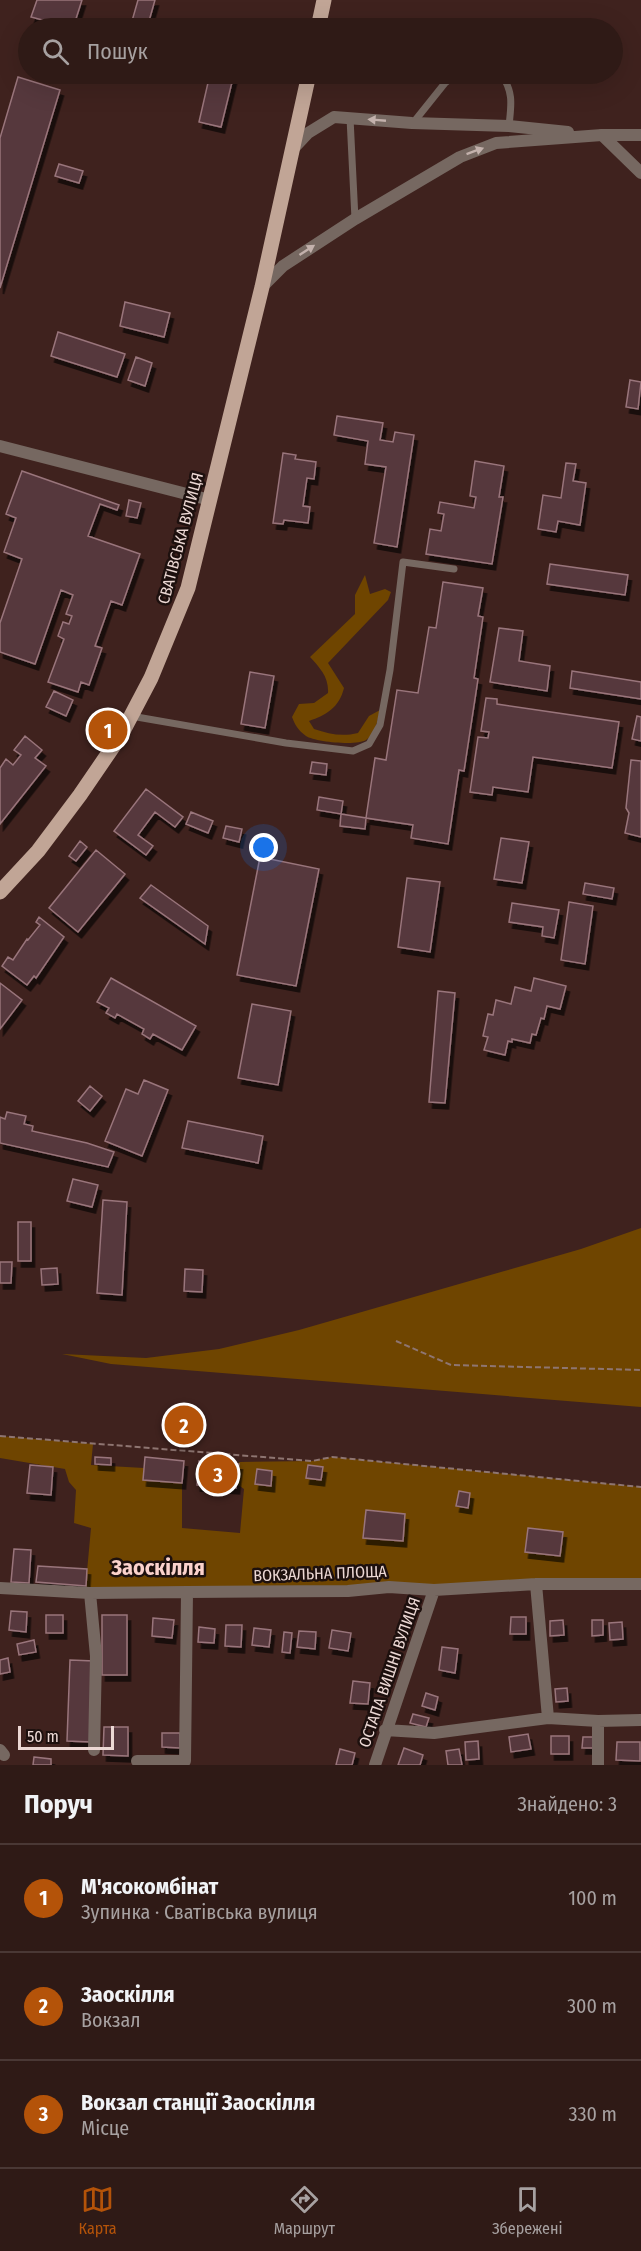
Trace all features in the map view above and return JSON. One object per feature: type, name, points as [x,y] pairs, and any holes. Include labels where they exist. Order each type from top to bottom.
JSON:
[{"type":"main road","points":[[320,18],[324,0]]},
{"type":"main road","name":"СВАТІВСЬКА ВУЛИЦЯ","points":[[0,892],[38,850],[80,795],[121,735],[151,678],[188,588],[262,287],[307,84]]},
{"type":"street","points":[[294,148],[308,133],[334,117],[412,123],[508,126],[602,135],[641,173]]},
{"type":"street","points":[[262,287],[283,266],[355,219],[460,157],[496,143],[602,135],[641,135]]},
{"type":"street","points":[[0,446],[210,500]]},
{"type":"street","points":[[536,1584],[548,1718]]},
{"type":"street","name":"ВОКЗАЛЬНА ПЛОЩА","points":[[0,1588],[90,1593],[348,1591],[389,1587],[435,1590],[536,1584],[641,1584]]},
{"type":"street","name":"ОСТАПА ВИШНІ ВУЛИЦЯ","points":[[375,1765],[385,1730],[435,1590]]},
{"type":"street","points":[[137,1761],[185,1761],[187,1592]]},
{"type":"street","points":[[90,1593],[96,1656],[94,1750]]},
{"type":"street","points":[[385,1730],[434,1733],[548,1718],[598,1721],[641,1720]]},
{"type":"street","points":[[598,1721],[598,1765]]},
{"type":"lane","points":[[412,123],[444,84]]},
{"type":"lane","points":[[508,84],[512,102],[508,126]]},
{"type":"lane","points":[[350,118],[355,219]]},
{"type":"lane","points":[[131,716],[286,743],[353,752],[369,744],[380,726],[390,670],[403,562],[454,569]]},
{"type":"path","points":[[396,1341],[451,1365],[641,1370]]},
{"type":"path","points":[[0,1436],[312,1461],[332,1457],[641,1487]]},
{"type":"shaded area","points":[[365,575],[370,594],[385,589],[391,592],[388,600],[328,663],[344,688],[342,695],[331,710],[309,721],[314,729],[341,735],[358,733],[369,716],[380,710],[377,722],[374,731],[361,742],[336,742],[311,738],[299,729],[292,717],[299,704],[314,703],[328,693],[325,677],[310,657],[355,614],[355,595]]},
{"type":"shaded area","points":[[641,1228],[641,1407],[111,1364],[62,1354],[146,1358],[219,1349],[299,1330],[581,1249]]},
{"type":"shaded area","points":[[0,1436],[93,1444],[91,1465],[144,1468],[143,1480],[182,1483],[182,1528],[240,1533],[244,1489],[237,1484],[239,1462],[312,1461],[332,1457],[641,1487],[641,1584],[85,1593],[91,1528],[74,1523],[76,1490],[69,1482],[65,1469],[0,1458]]},
{"type":"building","points":[[37,0],[82,0],[76,18],[31,17]]},
{"type":"building","points":[[138,0],[155,0],[150,18],[133,18]]},
{"type":"building","points":[[18,77],[18,84],[41,84],[60,90],[0,288],[0,138]]},
{"type":"building","points":[[208,84],[232,84],[221,127],[199,122]]},
{"type":"building","points":[[59,164],[83,171],[79,183],[55,176]]},
{"type":"building","points":[[125,302],[170,313],[164,337],[120,326]]},
{"type":"building","points":[[58,332],[125,354],[117,377],[51,356]]},
{"type":"building","points":[[136,357],[152,363],[145,386],[128,380]]},
{"type":"building","points":[[630,380],[641,382],[638,409],[626,407]]},
{"type":"building","points":[[337,416],[383,423],[380,440],[393,442],[395,432],[414,435],[397,547],[374,543],[386,467],[365,464],[368,441],[334,435]]},
{"type":"building","points":[[283,453],[296,455],[295,459],[316,462],[314,479],[307,478],[303,506],[310,507],[308,523],[284,520],[283,524],[273,523]]},
{"type":"building","points":[[475,461],[504,466],[499,497],[503,497],[492,564],[426,554],[430,529],[441,531],[444,514],[438,513],[440,502],[474,508],[476,497],[470,496]]},
{"type":"building","points":[[566,463],[576,464],[573,481],[586,483],[580,525],[558,521],[556,532],[538,529],[543,495],[561,498]]},
{"type":"building","points":[[22,471],[119,505],[117,510],[100,504],[88,536],[140,554],[122,605],[111,601],[95,646],[102,648],[89,685],[81,682],[78,692],[48,682],[64,639],[58,636],[63,622],[69,624],[72,616],[66,614],[73,595],[61,590],[35,664],[0,652],[0,623],[22,559],[4,552],[16,518],[6,514]]},
{"type":"building","points":[[129,500],[141,503],[137,518],[126,516]]},
{"type":"building","points":[[550,564],[628,575],[625,595],[547,584]]},
{"type":"building","points":[[443,582],[483,588],[478,616],[483,617],[474,678],[478,679],[464,771],[459,770],[448,844],[411,838],[413,825],[366,818],[375,758],[386,760],[397,690],[418,693],[429,627],[436,628]]},
{"type":"building","points":[[499,628],[523,631],[519,661],[550,666],[547,691],[490,682]]},
{"type":"building","points":[[572,671],[641,682],[641,699],[570,688]]},
{"type":"building","points":[[250,672],[274,676],[265,728],[241,724]]},
{"type":"building","points":[[54,691],[73,700],[66,716],[46,707]]},
{"type":"building","points":[[486,698],[497,699],[497,704],[619,722],[612,768],[533,757],[528,792],[493,787],[492,795],[470,792],[478,737],[488,738],[489,732],[481,731]]},
{"type":"building","points":[[637,716],[641,717],[641,741],[632,739]]},
{"type":"building","points":[[98,719],[106,724],[96,740],[88,735]]},
{"type":"building","points":[[25,736],[42,750],[35,758],[46,766],[0,824],[0,768],[6,759],[13,765],[21,755],[14,750]]},
{"type":"building","points":[[631,760],[641,761],[641,837],[625,833],[629,813],[626,808]]},
{"type":"building","points":[[312,762],[327,764],[326,775],[310,773]]},
{"type":"building","points":[[146,789],[183,817],[175,827],[155,812],[138,835],[153,846],[146,855],[114,831]]},
{"type":"building","points":[[319,797],[343,801],[341,814],[317,810]]},
{"type":"building","points":[[191,812],[213,821],[208,833],[186,824]]},
{"type":"building","points":[[341,814],[366,818],[365,829],[340,826]]},
{"type":"building","points":[[226,826],[242,829],[239,842],[223,838]]},
{"type":"building","points":[[501,838],[529,842],[522,883],[494,879]]},
{"type":"building","points":[[80,841],[87,847],[76,861],[69,856]]},
{"type":"building","points":[[96,850],[125,874],[78,932],[49,908]]},
{"type":"building","points":[[260,857],[319,869],[296,986],[237,975]]},
{"type":"building","points":[[407,878],[440,882],[430,952],[398,947]]},
{"type":"building","points":[[585,883],[614,888],[612,899],[583,894]]},
{"type":"building","points":[[151,885],[208,926],[205,944],[140,898]]},
{"type":"building","points":[[569,902],[593,906],[585,964],[561,960]]},
{"type":"building","points":[[512,903],[559,910],[554,938],[542,936],[543,927],[509,922]]},
{"type":"building","points":[[39,917],[64,937],[36,978],[34,976],[27,985],[2,966],[8,957],[13,960],[40,925],[36,922]]},
{"type":"building","points":[[111,978],[196,1026],[182,1050],[153,1034],[150,1039],[142,1034],[144,1029],[117,1014],[115,1018],[106,1013],[109,1008],[97,1002]]},
{"type":"building","points":[[534,978],[566,986],[560,1009],[547,1006],[544,1019],[541,1018],[536,1035],[532,1034],[530,1043],[512,1039],[512,1042],[508,1041],[505,1055],[484,1050],[488,1037],[483,1036],[488,1014],[493,1015],[496,1000],[511,1004],[515,987],[531,991]]},
{"type":"building","points":[[0,983],[22,1000],[0,1029]]},
{"type":"building","points":[[438,991],[455,993],[445,1103],[429,1102]]},
{"type":"building","points":[[252,1004],[291,1011],[278,1085],[238,1078]]},
{"type":"building","points":[[144,1080],[168,1090],[142,1156],[105,1141],[126,1089],[138,1094]]},
{"type":"building","points":[[90,1086],[102,1096],[90,1111],[78,1101]]},
{"type":"building","points":[[7,1112],[26,1116],[24,1124],[33,1126],[32,1131],[87,1143],[114,1152],[108,1167],[0,1143],[0,1117],[5,1119]]},
{"type":"building","points":[[188,1121],[263,1136],[258,1163],[182,1148]]},
{"type":"building","points":[[73,1179],[98,1185],[92,1207],[67,1201]]},
{"type":"building","points":[[103,1200],[127,1202],[122,1295],[97,1293]]},
{"type":"building","points":[[18,1222],[31,1222],[31,1261],[18,1261]]},
{"type":"building","points":[[0,1262],[12,1262],[11,1283],[0,1283]]},
{"type":"building","points":[[57,1268],[58,1284],[42,1285],[41,1269]]},
{"type":"building","points":[[185,1269],[203,1270],[202,1292],[184,1291]]},
{"type":"building","points":[[95,1457],[111,1458],[111,1465],[95,1464]]},
{"type":"building","points":[[145,1457],[184,1461],[182,1483],[143,1480]]},
{"type":"building","points":[[199,1461],[239,1464],[236,1488],[197,1485]]},
{"type":"building","points":[[30,1465],[53,1467],[51,1495],[27,1493]]},
{"type":"building","points":[[308,1465],[323,1467],[321,1480],[306,1478]]},
{"type":"building","points":[[257,1469],[272,1471],[271,1486],[255,1484]]},
{"type":"building","points":[[459,1491],[470,1493],[468,1508],[456,1506]]},
{"type":"building","points":[[366,1510],[405,1514],[403,1541],[363,1538]]},
{"type":"building","points":[[528,1528],[563,1532],[560,1556],[525,1552]]},
{"type":"building","points":[[14,1549],[31,1550],[29,1583],[11,1582]]},
{"type":"building","points":[[38,1566],[87,1569],[86,1586],[36,1582]]},
{"type":"building","points":[[11,1611],[27,1612],[26,1632],[9,1630]]},
{"type":"building","points":[[46,1615],[63,1615],[63,1633],[46,1633]]},
{"type":"building","points":[[102,1615],[127,1615],[127,1675],[102,1675]]},
{"type":"building","points":[[511,1617],[526,1617],[526,1634],[510,1634]]},
{"type":"building","points":[[153,1618],[174,1620],[172,1638],[152,1636]]},
{"type":"building","points":[[563,1620],[564,1635],[550,1636],[550,1621]]},
{"type":"building","points":[[592,1620],[603,1620],[603,1635],[592,1636]]},
{"type":"building","points":[[622,1622],[623,1639],[610,1640],[609,1623]]},
{"type":"building","points":[[226,1625],[242,1625],[241,1647],[225,1646]]},
{"type":"building","points":[[199,1627],[215,1629],[214,1643],[198,1642]]},
{"type":"building","points":[[254,1628],[271,1630],[269,1647],[252,1645]]},
{"type":"building","points":[[332,1630],[351,1633],[348,1651],[329,1648]]},
{"type":"building","points":[[299,1631],[316,1632],[315,1649],[297,1647]]},
{"type":"building","points":[[284,1632],[292,1633],[290,1653],[282,1652]]},
{"type":"building","points":[[34,1640],[36,1652],[19,1655],[17,1644]]},
{"type":"building","points":[[442,1647],[458,1649],[455,1673],[439,1670]]},
{"type":"building","points":[[8,1658],[10,1672],[0,1674],[0,1660]]},
{"type":"building","points":[[70,1660],[94,1661],[91,1742],[67,1741]]},
{"type":"building","points":[[353,1681],[370,1683],[368,1704],[350,1703]]},
{"type":"building","points":[[567,1688],[568,1701],[556,1702],[555,1689]]},
{"type":"building","points":[[426,1693],[438,1697],[435,1710],[422,1706]]},
{"type":"building","points":[[413,1714],[429,1718],[426,1727],[410,1723]]},
{"type":"building","points":[[104,1727],[128,1727],[128,1756],[103,1755]]},
{"type":"building","points":[[162,1733],[180,1733],[180,1748],[162,1747]]},
{"type":"building","points":[[528,1734],[531,1749],[511,1752],[509,1737]]},
{"type":"building","points":[[551,1736],[569,1736],[569,1754],[551,1754]]},
{"type":"building","points":[[583,1737],[594,1737],[593,1748],[582,1748]]},
{"type":"building","points":[[478,1741],[479,1759],[466,1760],[465,1742]]},
{"type":"building","points":[[617,1742],[640,1742],[640,1761],[616,1760]]},
{"type":"building","points":[[404,1748],[423,1755],[420,1765],[398,1765]]},
{"type":"building","points":[[340,1749],[355,1753],[352,1765],[336,1765]]},
{"type":"building","points":[[459,1749],[462,1765],[448,1765],[446,1751]]},
{"type":"building","points":[[34,1757],[51,1759],[51,1765],[33,1765]]},
{"type":"place","name":"М'ясокомбінат","points":[[108,730]]},
{"type":"place","name":"Заоскiлля","points":[[184,1425]]},
{"type":"place","name":"Вокзал станції Заоскілля","points":[[218,1474]]},
{"type":"district","name":"Заоскiлля","points":[[158,1567]]}]
